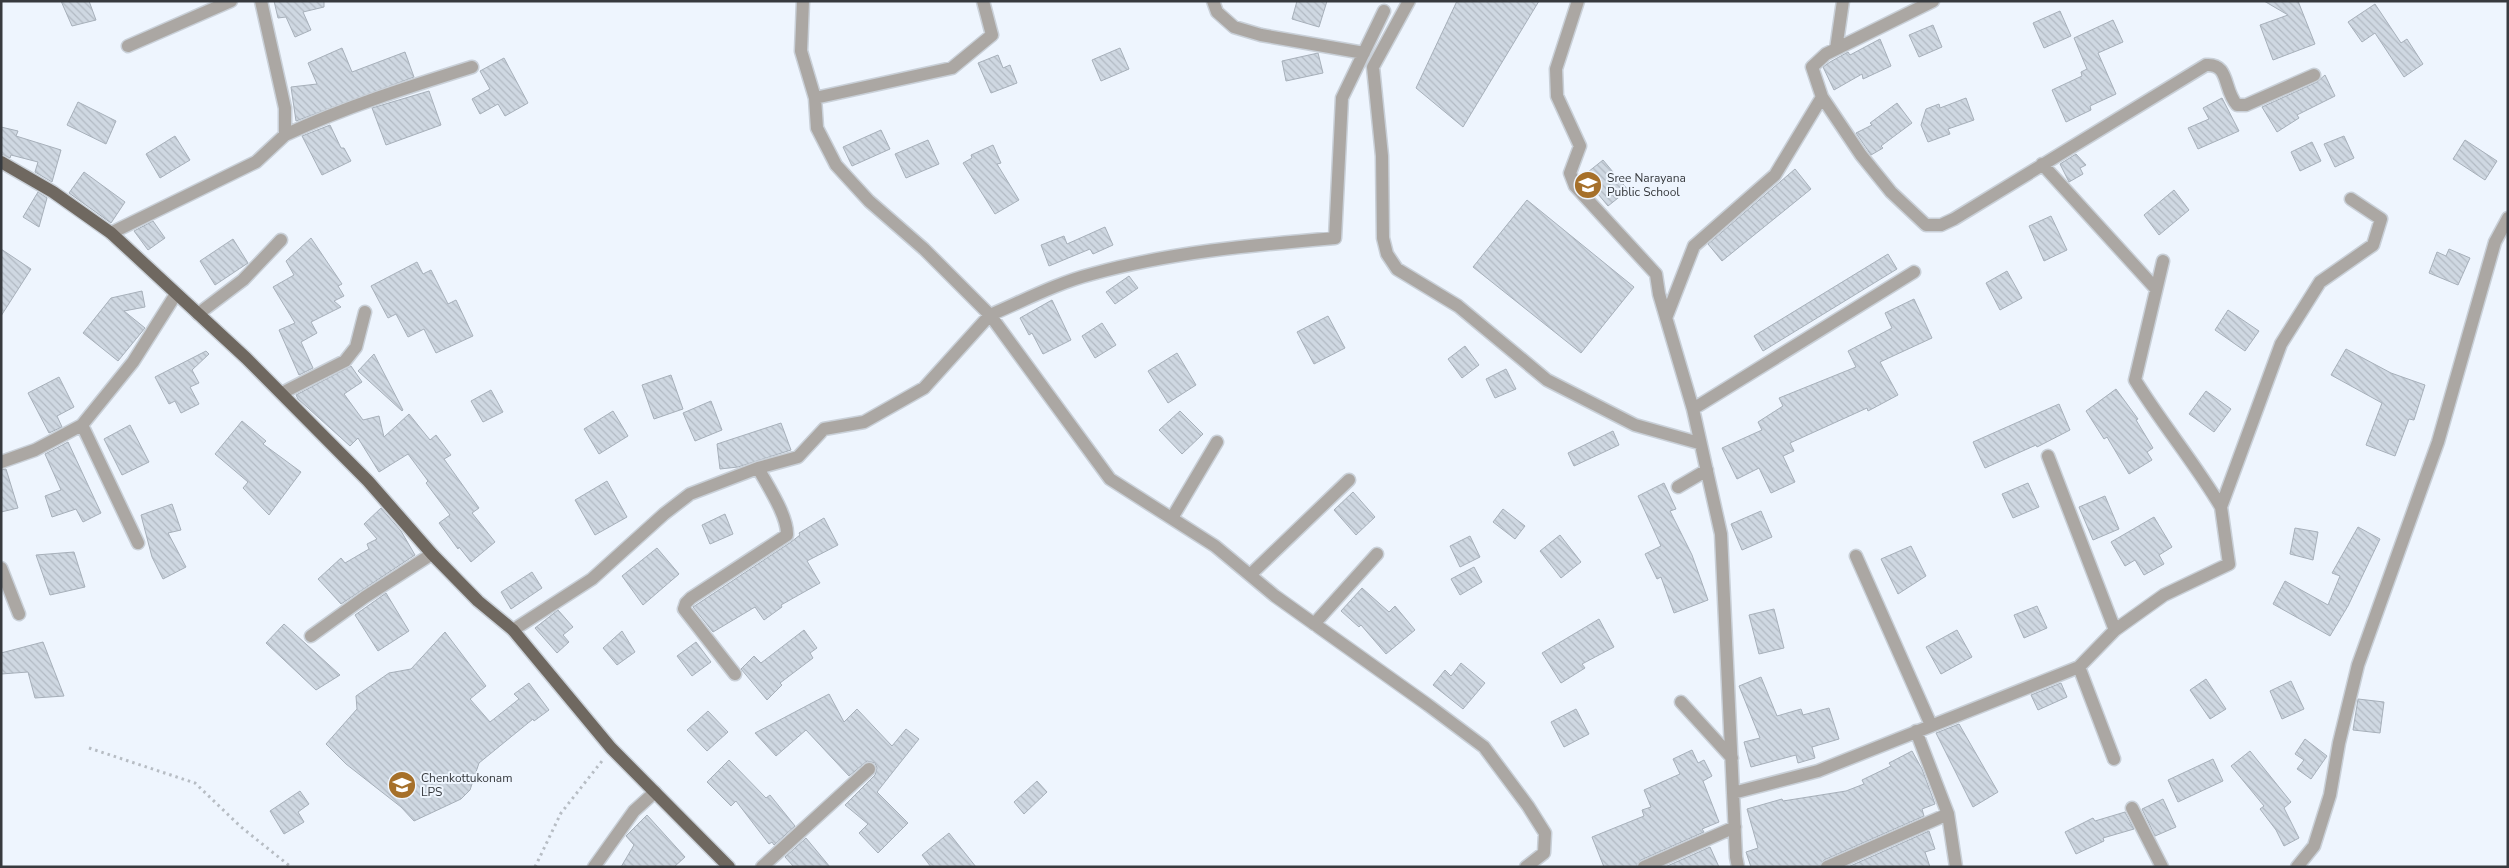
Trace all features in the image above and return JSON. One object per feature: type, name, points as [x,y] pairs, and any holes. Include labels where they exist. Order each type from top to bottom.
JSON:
[{"type":"main road","points":[[1,162],[53,192],[110,233],[282,393],[368,481],[432,554],[478,600],[512,630],[611,748],[729,867]]},
{"type":"street","points":[[128,46],[231,1]]},
{"type":"street","points":[[261,1],[284,108],[285,135]]},
{"type":"street","points":[[803,1],[801,51],[815,98],[818,128],[836,165],[869,201],[924,249],[990,315],[1110,479],[1214,546],[1314,624],[1484,747],[1528,806],[1545,833],[1544,853],[1526,867]]},
{"type":"street","points":[[815,98],[952,68],[992,35],[983,1]]},
{"type":"street","points":[[1213,1],[1217,12],[1234,27],[1261,35],[1364,53]]},
{"type":"street","points":[[1409,1],[1373,67],[1382,156],[1383,238],[1387,254],[1397,269],[1458,306],[1547,380],[1635,425],[1699,443]]},
{"type":"street","points":[[1578,1],[1556,69],[1557,96],[1580,146],[1570,172],[1575,186],[1656,274],[1666,318],[1693,409],[1699,443],[1721,534],[1738,867]]},
{"type":"street","points":[[1836,48],[1843,1]]},
{"type":"street","points":[[1933,1],[1836,48],[1826,54],[1812,67],[1822,98],[1861,155],[1891,192],[1926,225],[1942,225],[1954,219],[2206,65],[2216,64],[2222,68],[2231,99],[2237,105],[2246,105],[2314,75]]},
{"type":"street","points":[[512,630],[592,579],[664,514],[690,494],[758,468],[798,457],[824,429],[864,422],[924,388],[990,315],[1090,274],[1107,270],[1249,245],[1335,238],[1342,98],[1384,11]]},
{"type":"street","points":[[110,233],[256,162],[285,135],[324,117],[390,93],[472,67]]},
{"type":"street","points":[[1666,318],[1694,246],[1776,175],[1822,98]]},
{"type":"street","points":[[2042,164],[2156,289]]},
{"type":"street","points":[[2221,507],[2281,344],[2320,282],[2373,245],[2381,219],[2351,199]]},
{"type":"street","points":[[2298,867],[2314,846],[2330,794],[2339,743],[2358,666],[2438,442],[2495,242],[2508,218]]},
{"type":"street","points":[[198,314],[244,280],[281,240]]},
{"type":"street","points":[[1733,793],[1818,771],[2079,667],[2115,630],[2164,596],[2229,564],[2221,507],[2205,480],[2158,418],[2135,380],[2163,261]]},
{"type":"street","points":[[1693,409],[1914,272]]},
{"type":"street","points":[[1,462],[34,450],[82,425],[134,362],[176,294]]},
{"type":"street","points":[[282,393],[345,361],[356,347],[365,312]]},
{"type":"street","points":[[82,425],[138,543]]},
{"type":"street","points":[[1172,518],[1218,442]]},
{"type":"street","points":[[2048,456],[2115,630]]},
{"type":"street","points":[[735,674],[684,609],[686,603],[692,598],[787,535],[788,527],[758,468]]},
{"type":"street","points":[[1678,487],[1707,470]]},
{"type":"street","points":[[1250,575],[1349,480]]},
{"type":"street","points":[[311,636],[365,597],[432,554]]},
{"type":"street","points":[[1314,624],[1376,554]]},
{"type":"street","points":[[1856,556],[1931,725]]},
{"type":"street","points":[[1,568],[19,614]]},
{"type":"street","points":[[2079,667],[2114,759]]},
{"type":"street","points":[[1681,702],[1732,758]]},
{"type":"street","points":[[1916,731],[1948,814],[1956,867]]},
{"type":"street","points":[[762,867],[869,769]]},
{"type":"street","points":[[594,867],[634,811],[655,792]]},
{"type":"street","points":[[2132,808],[2162,867]]},
{"type":"street","points":[[1827,867],[1948,814]]},
{"type":"street","points":[[1644,867],[1735,827]]},
{"type":"path","points":[[89,748],[195,783],[241,827],[291,867]]},
{"type":"path","points":[[535,867],[562,813],[611,748]]},
{"type":"building","points":[[61,1],[89,1],[96,20],[72,26]]},
{"type":"building","points":[[274,1],[324,1],[324,7],[303,12],[311,30],[295,37],[286,17],[278,18]]},
{"type":"building","points":[[1297,1],[1327,1],[1319,27],[1292,19]]},
{"type":"building","points":[[1457,1],[1539,1],[1463,127],[1416,88]]},
{"type":"building","points":[[2264,1],[2298,1],[2315,44],[2273,60],[2260,25],[2288,15]]},
{"type":"building","points":[[2375,4],[2401,43],[2407,39],[2423,64],[2404,77],[2375,33],[2362,42],[2348,22]]},
{"type":"building","points":[[2060,11],[2071,36],[2044,48],[2033,23]]},
{"type":"building","points":[[2113,20],[2123,42],[2098,53],[2116,94],[2090,106],[2091,110],[2066,122],[2052,90],[2082,76],[2081,72],[2087,69],[2074,38]]},
{"type":"building","points":[[1933,25],[1942,47],[1919,57],[1909,35]]},
{"type":"building","points":[[1880,39],[1891,66],[1863,79],[1862,74],[1834,90],[1823,67],[1848,52],[1850,55]]},
{"type":"building","points":[[342,48],[352,72],[405,52],[414,77],[296,121],[291,87],[317,84],[308,63]]},
{"type":"building","points":[[1120,48],[1129,69],[1101,81],[1092,60]]},
{"type":"building","points":[[1318,53],[1323,73],[1286,81],[1282,61]]},
{"type":"building","points":[[998,55],[1003,68],[1010,65],[1017,83],[991,93],[978,63]]},
{"type":"building","points":[[504,58],[528,103],[505,116],[498,104],[480,114],[472,99],[490,89],[480,71]]},
{"type":"building","points":[[2325,75],[2335,96],[2297,115],[2299,118],[2277,132],[2262,107],[2317,82]]},
{"type":"building","points":[[429,91],[441,125],[386,145],[372,108]]},
{"type":"building","points":[[1966,98],[1974,120],[1948,129],[1950,134],[1928,142],[1921,125],[1926,109],[1939,104],[1940,108]]},
{"type":"building","points":[[2222,98],[2239,131],[2198,149],[2188,128],[2209,119],[2203,108]]},
{"type":"building","points":[[78,102],[116,121],[106,144],[67,125]]},
{"type":"building","points":[[1897,103],[1912,123],[1881,146],[1883,148],[1871,155],[1856,133],[1872,125],[1870,123]]},
{"type":"building","points":[[330,125],[341,148],[344,148],[351,161],[322,175],[302,136]]},
{"type":"building","points":[[1,127],[18,131],[16,136],[61,150],[52,182],[35,172],[38,162],[11,155],[10,158],[1,154]]},
{"type":"building","points":[[881,130],[890,149],[852,166],[843,147]]},
{"type":"building","points":[[175,136],[190,160],[160,178],[146,154]]},
{"type":"building","points":[[2344,136],[2354,158],[2335,167],[2324,144]]},
{"type":"building","points":[[928,140],[939,164],[906,178],[895,154]]},
{"type":"building","points":[[2465,140],[2497,161],[2485,180],[2453,159]]},
{"type":"building","points":[[2312,142],[2321,161],[2300,171],[2291,152]]},
{"type":"building","points":[[993,145],[1001,163],[997,164],[1019,200],[995,214],[963,163],[972,158],[971,155]]},
{"type":"building","points":[[2076,154],[2086,165],[2080,168],[2083,174],[2069,182],[2060,164]]},
{"type":"building","points":[[1603,160],[1628,190],[1608,206],[1583,176]]},
{"type":"building","points":[[1795,169],[1811,189],[1722,261],[1708,244]]},
{"type":"building","points":[[84,172],[125,202],[111,223],[69,193]]},
{"type":"building","points":[[2174,190],[2189,210],[2159,235],[2144,215]]},
{"type":"building","points":[[38,192],[47,198],[39,227],[23,217]]},
{"type":"building","points":[[1527,200],[1634,287],[1581,353],[1473,267]]},
{"type":"building","points":[[2051,216],[2067,250],[2044,261],[2029,226]]},
{"type":"building","points":[[153,221],[165,238],[148,250],[134,231]]},
{"type":"building","points":[[1105,227],[1113,245],[1093,254],[1090,249],[1049,266],[1041,245],[1064,236],[1067,244]]},
{"type":"building","points":[[311,238],[342,284],[338,286],[344,296],[334,301],[341,307],[311,322],[317,333],[301,342],[313,368],[299,375],[279,330],[295,323],[273,287],[294,275],[286,261]]},
{"type":"building","points":[[233,239],[248,263],[215,285],[200,261]]},
{"type":"building","points":[[1,249],[31,269],[1,316]]},
{"type":"building","points":[[2449,249],[2470,258],[2458,285],[2429,273],[2437,252],[2446,256]]},
{"type":"building","points":[[1888,254],[1897,269],[1763,351],[1754,336]]},
{"type":"building","points":[[417,262],[423,274],[431,270],[448,304],[456,300],[473,336],[436,353],[424,329],[408,337],[396,314],[388,318],[371,286]]},
{"type":"building","points":[[2007,271],[2022,298],[2000,310],[1986,283]]},
{"type":"building","points":[[1129,276],[1138,288],[1115,304],[1106,292]]},
{"type":"building","points":[[142,291],[145,307],[124,311],[145,328],[118,361],[83,333],[111,298]]},
{"type":"building","points":[[1914,299],[1932,338],[1880,362],[1898,395],[1868,411],[1867,408],[1790,443],[1794,451],[1783,456],[1795,482],[1771,493],[1759,468],[1737,479],[1722,448],[1762,430],[1758,422],[1783,406],[1779,398],[1856,367],[1848,351],[1892,328],[1885,313]]},
{"type":"building","points":[[1052,300],[1071,340],[1043,354],[1032,333],[1029,335],[1020,318]]},
{"type":"building","points":[[2228,310],[2259,331],[2245,351],[2215,330]]},
{"type":"building","points":[[1328,316],[1345,348],[1314,364],[1297,332]]},
{"type":"building","points":[[1102,323],[1116,345],[1095,358],[1082,336]]},
{"type":"building","points":[[1465,346],[1479,365],[1462,378],[1448,359]]},
{"type":"building","points":[[2346,349],[2391,373],[2425,385],[2414,420],[2409,419],[2395,456],[2366,445],[2382,403],[2331,375]]},
{"type":"building","points":[[206,351],[209,354],[192,370],[199,383],[190,387],[199,404],[181,413],[175,401],[169,404],[155,377]]},
{"type":"building","points":[[1177,353],[1196,385],[1168,403],[1148,371]]},
{"type":"building","points":[[374,354],[403,410],[402,411],[358,371]]},
{"type":"building","points":[[351,366],[362,382],[344,394],[363,420],[379,416],[384,437],[409,414],[430,440],[436,435],[451,455],[444,459],[479,508],[472,513],[495,542],[471,562],[459,547],[458,549],[439,523],[450,515],[426,483],[428,481],[408,454],[379,472],[358,438],[350,446],[298,399],[296,395]]},
{"type":"building","points":[[1506,369],[1516,389],[1495,398],[1486,379]]},
{"type":"building","points":[[671,375],[683,409],[654,419],[642,385]]},
{"type":"building","points":[[59,377],[74,407],[57,416],[62,427],[49,433],[28,393]]},
{"type":"building","points":[[2116,389],[2138,419],[2136,420],[2153,448],[2147,452],[2152,460],[2129,474],[2107,437],[2104,439],[2086,411]]},
{"type":"building","points":[[491,390],[503,412],[483,422],[471,401]]},
{"type":"building","points":[[2206,391],[2231,409],[2214,432],[2189,414]]},
{"type":"building","points":[[711,401],[722,430],[695,441],[683,413]]},
{"type":"building","points":[[2059,404],[2070,430],[2037,447],[2036,445],[1985,468],[1973,442]]},
{"type":"building","points":[[613,411],[628,436],[599,454],[584,429]]},
{"type":"building","points":[[1180,411],[1203,434],[1182,454],[1159,430]]},
{"type":"building","points":[[242,421],[266,441],[263,444],[301,472],[269,515],[243,488],[248,482],[215,454]]},
{"type":"building","points":[[781,423],[791,450],[738,467],[720,469],[717,444]]},
{"type":"building","points":[[130,425],[149,462],[122,475],[104,439]]},
{"type":"building","points":[[1613,431],[1619,445],[1574,466],[1568,453]]},
{"type":"building","points":[[68,442],[101,513],[83,522],[76,509],[52,517],[45,496],[61,490],[45,454]]},
{"type":"building","points":[[6,469],[18,508],[1,512],[1,470]]},
{"type":"building","points":[[607,481],[627,517],[595,535],[575,500]]},
{"type":"building","points":[[1664,483],[1676,509],[1670,511],[1692,555],[1708,600],[1674,613],[1661,577],[1657,579],[1645,554],[1661,546],[1638,496]]},
{"type":"building","points":[[2028,483],[2039,507],[2013,518],[2002,494]]},
{"type":"building","points":[[1353,492],[1375,517],[1356,535],[1334,510]]},
{"type":"building","points":[[2105,496],[2119,529],[2093,540],[2079,507]]},
{"type":"building","points":[[172,504],[181,530],[168,533],[186,567],[163,579],[152,557],[141,515]]},
{"type":"building","points":[[381,508],[401,531],[415,555],[341,604],[318,579],[341,558],[345,563],[369,549],[367,544],[377,539],[364,524]]},
{"type":"building","points":[[1503,509],[1525,526],[1515,539],[1493,522]]},
{"type":"building","points":[[1761,511],[1772,537],[1742,550],[1731,524]]},
{"type":"building","points":[[725,514],[733,534],[710,544],[702,525]]},
{"type":"building","points":[[2154,517],[2172,547],[2159,555],[2164,564],[2144,575],[2135,560],[2125,566],[2111,542]]},
{"type":"building","points":[[824,518],[838,545],[807,561],[820,583],[781,605],[782,607],[764,620],[755,607],[713,632],[693,607],[791,542],[800,535],[799,533]]},
{"type":"building","points":[[2358,527],[2380,539],[2348,606],[2330,636],[2273,604],[2285,581],[2328,605],[2340,576],[2332,573]]},
{"type":"building","points":[[2295,528],[2318,532],[2313,560],[2290,554]]},
{"type":"building","points":[[1560,535],[1581,562],[1561,578],[1540,551]]},
{"type":"building","points":[[1470,536],[1480,557],[1460,567],[1450,546]]},
{"type":"building","points":[[1911,546],[1926,576],[1898,594],[1881,559]]},
{"type":"building","points":[[657,548],[679,574],[643,605],[622,576]]},
{"type":"building","points":[[74,552],[85,587],[50,595],[36,555]]},
{"type":"building","points":[[1474,567],[1482,582],[1460,595],[1451,579]]},
{"type":"building","points":[[532,572],[542,588],[511,609],[501,592]]},
{"type":"building","points":[[1362,588],[1389,612],[1395,606],[1415,630],[1386,654],[1361,625],[1359,627],[1341,611]]},
{"type":"building","points":[[386,593],[409,631],[378,651],[355,615]]},
{"type":"building","points":[[2037,606],[2047,628],[2024,638],[2014,615]]},
{"type":"building","points":[[1774,609],[1784,648],[1759,654],[1749,615]]},
{"type":"building","points":[[558,610],[573,627],[563,635],[569,642],[557,653],[535,628]]},
{"type":"building","points":[[1599,619],[1614,647],[1582,664],[1585,668],[1561,683],[1542,653]]},
{"type":"building","points":[[284,624],[340,675],[316,690],[266,643]]},
{"type":"building","points":[[804,630],[817,648],[810,653],[813,658],[780,683],[782,685],[767,700],[741,669],[754,656],[761,663]]},
{"type":"building","points":[[1957,630],[1972,657],[1941,674],[1926,647]]},
{"type":"building","points":[[622,631],[635,652],[617,665],[603,648]]},
{"type":"building","points":[[445,632],[486,686],[470,699],[490,722],[519,699],[514,694],[529,683],[549,710],[534,721],[533,719],[479,763],[470,790],[461,799],[414,821],[401,807],[346,764],[326,744],[357,709],[356,696],[389,673],[411,669]]},
{"type":"building","points":[[43,642],[64,696],[35,698],[28,672],[1,674],[1,653]]},
{"type":"building","points":[[696,642],[711,662],[692,676],[677,656]]},
{"type":"building","points":[[1461,663],[1485,683],[1463,709],[1433,685],[1445,670],[1451,676]]},
{"type":"building","points":[[1761,677],[1777,716],[1801,709],[1803,715],[1829,708],[1839,739],[1812,747],[1815,758],[1798,763],[1796,755],[1751,767],[1744,742],[1760,738],[1739,686]]},
{"type":"building","points":[[2206,679],[2226,709],[2210,719],[2190,690]]},
{"type":"building","points":[[2291,681],[2304,709],[2282,719],[2270,691]]},
{"type":"building","points":[[2061,683],[2067,697],[2038,710],[2031,695]]},
{"type":"building","points":[[829,694],[844,722],[857,709],[892,746],[906,729],[919,739],[877,792],[908,823],[878,853],[859,833],[868,824],[845,805],[875,775],[877,768],[875,763],[867,761],[849,776],[806,730],[776,756],[755,733]]},
{"type":"building","points":[[2358,699],[2384,702],[2380,733],[2353,730]]},
{"type":"building","points":[[1576,709],[1589,734],[1564,747],[1551,722]]},
{"type":"building","points":[[708,711],[728,732],[707,751],[687,730]]},
{"type":"building","points":[[1959,724],[1998,792],[1973,807],[1936,733]]},
{"type":"building","points":[[2305,739],[2327,756],[2311,779],[2297,769],[2304,760],[2295,754]]},
{"type":"building","points":[[1692,750],[1698,763],[1704,760],[1712,776],[1703,781],[1719,822],[1702,829],[1704,832],[1641,860],[1636,867],[1604,867],[1592,837],[1644,816],[1642,810],[1651,807],[1644,790],[1680,774],[1673,759]]},
{"type":"building","points":[[1912,751],[1922,769],[1935,804],[1922,809],[1924,816],[1824,860],[1819,867],[1751,867],[1746,852],[1758,848],[1747,809],[1782,799],[1783,801],[1846,791],[1864,784],[1862,780],[1891,766],[1889,763]]},
{"type":"building","points":[[2250,751],[2291,802],[2284,808],[2299,838],[2284,846],[2276,830],[2260,809],[2264,806],[2231,766]]},
{"type":"building","points":[[2213,759],[2223,781],[2178,802],[2168,780]]},
{"type":"building","points":[[729,760],[766,798],[770,795],[795,826],[774,845],[772,842],[769,844],[736,801],[731,806],[707,782]]},
{"type":"building","points":[[1037,781],[1047,792],[1024,814],[1014,802]]},
{"type":"building","points":[[300,791],[309,804],[298,812],[304,822],[284,834],[270,811]]},
{"type":"building","points":[[2163,799],[2176,827],[2155,836],[2142,809]]},
{"type":"building","points":[[2125,812],[2134,829],[2103,838],[2104,841],[2076,854],[2065,832],[2093,818],[2095,821]]},
{"type":"building","points":[[647,815],[685,857],[674,867],[621,867],[634,845],[626,836]]},
{"type":"building","points":[[1929,831],[1935,849],[1925,852],[1930,867],[1848,867]]},
{"type":"building","points":[[949,833],[976,867],[931,867],[922,855]]},
{"type":"building","points":[[806,838],[830,867],[794,867],[785,857]]},
{"type":"building","points":[[1710,847],[1719,867],[1665,867]]},
{"type":"place","name":"Sree Narayana Public School","points":[[1588,185]]},
{"type":"place","name":"Chenkottukonam LPS","points":[[402,785]]}]
